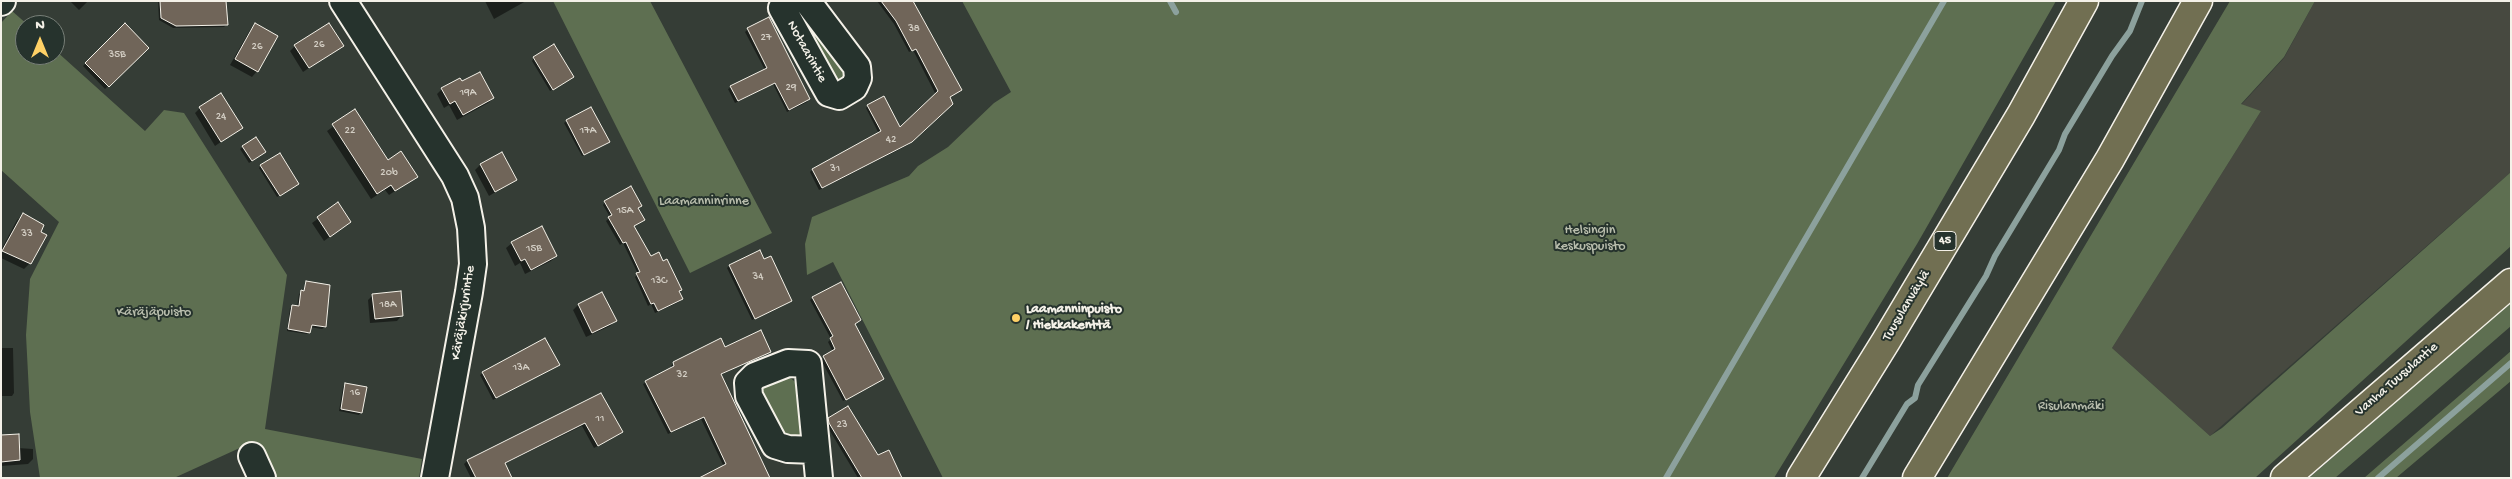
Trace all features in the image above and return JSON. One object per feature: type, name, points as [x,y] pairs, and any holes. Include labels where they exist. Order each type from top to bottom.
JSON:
[{"type":"main road","name":"Tuusulanväylä","points":[[1801,478],[2021,115],[2084,1]]},
{"type":"main road","points":[[1917,478],[2110,159],[2198,1]]},
{"type":"main road","name":"Vanha Tuusulantie","points":[[2285,478],[2511,283]]},
{"type":"street","name":"Käräjäkirjurintie","points":[[343,1],[455,176],[465,198],[471,228],[473,264],[470,292],[435,478]]},
{"type":"street","name":"Notaarintie","points":[[786,1],[782,8],[829,93],[839,96],[854,87],[858,78],[857,67],[807,1]]},
{"type":"street","points":[[815,450],[819,478]]},
{"type":"shaded area","points":[[2315,1],[2511,1],[2511,172],[2210,436],[2112,348],[2261,111],[2241,105],[2284,58]]},
{"type":"green space","name":"Laamanninrinne","points":[[553,1],[650,1],[772,233],[690,273]]},
{"type":"green space","name":"Helsingin keskuspuisto","points":[[962,1],[2056,1],[1917,244],[1774,478],[943,478],[833,262],[807,275],[805,244],[812,217],[909,176],[918,166],[948,147],[994,103],[1011,92]]},
{"type":"green space","name":"Risulanmäki","points":[[2230,1],[2315,1],[2284,57],[2241,104],[2261,111],[2112,348],[2210,436],[2222,428],[2511,172],[2511,246],[2255,478],[1947,478]]},
{"type":"green space","points":[[796,6],[849,75],[836,84]]},
{"type":"green space","name":"Käräjäpuisto","points":[[12,11],[17,15],[15,15],[15,65],[65,65],[65,59],[145,131],[164,110],[184,113],[287,275],[265,429],[422,459],[419,478],[272,478],[255,441],[174,478],[40,478],[30,412],[26,335],[30,279],[59,222],[1,170],[1,23]]},
{"type":"green space","points":[[2511,302],[2511,326],[2335,478],[2309,478]]},
{"type":"green space","points":[[2511,351],[2511,381],[2396,478],[2364,478]]},
{"type":"green space","points":[[788,376],[799,385],[802,435],[797,439],[783,440],[759,389],[762,384]]},
{"type":"building","points":[[160,1],[226,1],[228,25],[176,26],[161,18]]},
{"type":"building","points":[[881,1],[913,1],[962,90],[950,97],[953,104],[912,142],[822,188],[812,169],[881,131],[867,105],[884,96],[900,127],[938,91],[916,49],[912,51],[896,21]]},
{"type":"building","points":[[769,17],[810,99],[789,110],[775,83],[738,101],[730,86],[767,68],[747,28]]},
{"type":"building","points":[[125,23],[149,48],[109,87],[85,63]]},
{"type":"building","points":[[255,23],[278,36],[258,72],[235,59]]},
{"type":"building","points":[[329,23],[344,46],[309,68],[294,45]]},
{"type":"building","points":[[554,44],[574,77],[553,90],[533,57]]},
{"type":"building","points":[[480,72],[494,98],[463,115],[455,101],[450,104],[441,88],[460,78],[462,81]]},
{"type":"building","points":[[221,93],[243,128],[221,142],[199,107]]},
{"type":"building","points":[[591,107],[610,142],[584,155],[566,120]]},
{"type":"building","points":[[355,109],[388,160],[401,151],[418,177],[395,191],[391,185],[377,194],[332,124]]},
{"type":"building","points":[[256,137],[266,152],[252,161],[242,146]]},
{"type":"building","points":[[502,152],[517,180],[495,192],[480,164]]},
{"type":"building","points":[[280,153],[299,184],[280,196],[260,165]]},
{"type":"building","points":[[631,186],[642,206],[638,208],[645,220],[634,226],[651,256],[659,252],[663,261],[667,259],[682,290],[679,291],[683,299],[658,311],[654,303],[651,304],[636,273],[640,272],[626,242],[623,243],[608,217],[612,215],[604,201]]},
{"type":"building","points":[[338,202],[351,222],[330,237],[317,217]]},
{"type":"building","points":[[23,213],[44,225],[41,232],[47,235],[31,264],[2,251]]},
{"type":"building","points":[[542,226],[557,256],[531,270],[525,259],[521,261],[511,242]]},
{"type":"building","points":[[760,250],[764,259],[771,256],[792,301],[755,319],[729,265]]},
{"type":"building","points":[[306,281],[330,285],[326,327],[312,325],[310,333],[288,329],[292,305],[299,306],[301,290],[304,291]]},
{"type":"building","points":[[841,282],[861,320],[855,324],[884,379],[846,400],[823,356],[835,349],[830,338],[833,336],[812,297]]},
{"type":"building","points":[[401,291],[403,316],[375,319],[372,294]]},
{"type":"building","points":[[602,292],[617,321],[592,333],[578,304]]},
{"type":"building","points":[[761,330],[771,352],[721,374],[770,478],[699,478],[726,464],[704,417],[671,432],[645,381],[674,366],[673,362],[721,338],[725,347]]},
{"type":"building","points":[[545,338],[560,365],[496,398],[482,372]]},
{"type":"building","points":[[345,383],[367,387],[362,413],[341,409]]},
{"type":"building","points":[[601,393],[623,432],[598,446],[585,423],[505,463],[512,478],[476,478],[467,460]]},
{"type":"building","points":[[848,406],[878,455],[889,450],[902,478],[862,478],[829,423],[828,418]]},
{"type":"building","points":[[19,434],[20,460],[1,462],[1,435]]},
{"type":"waterway","points":[[1170,1],[1176,12]]},
{"type":"waterway","points":[[1666,478],[1944,1]]},
{"type":"waterway","points":[[1862,478],[1907,404],[1915,398],[1918,385],[1986,276],[1995,256],[2059,150],[2065,134],[2112,56],[2130,31],[2142,1]]},
{"type":"waterway","points":[[2378,478],[2511,363]]},
{"type":"place","name":"Laamanninpuisto / Hiekkakenttä","points":[[1016,318]]}]
